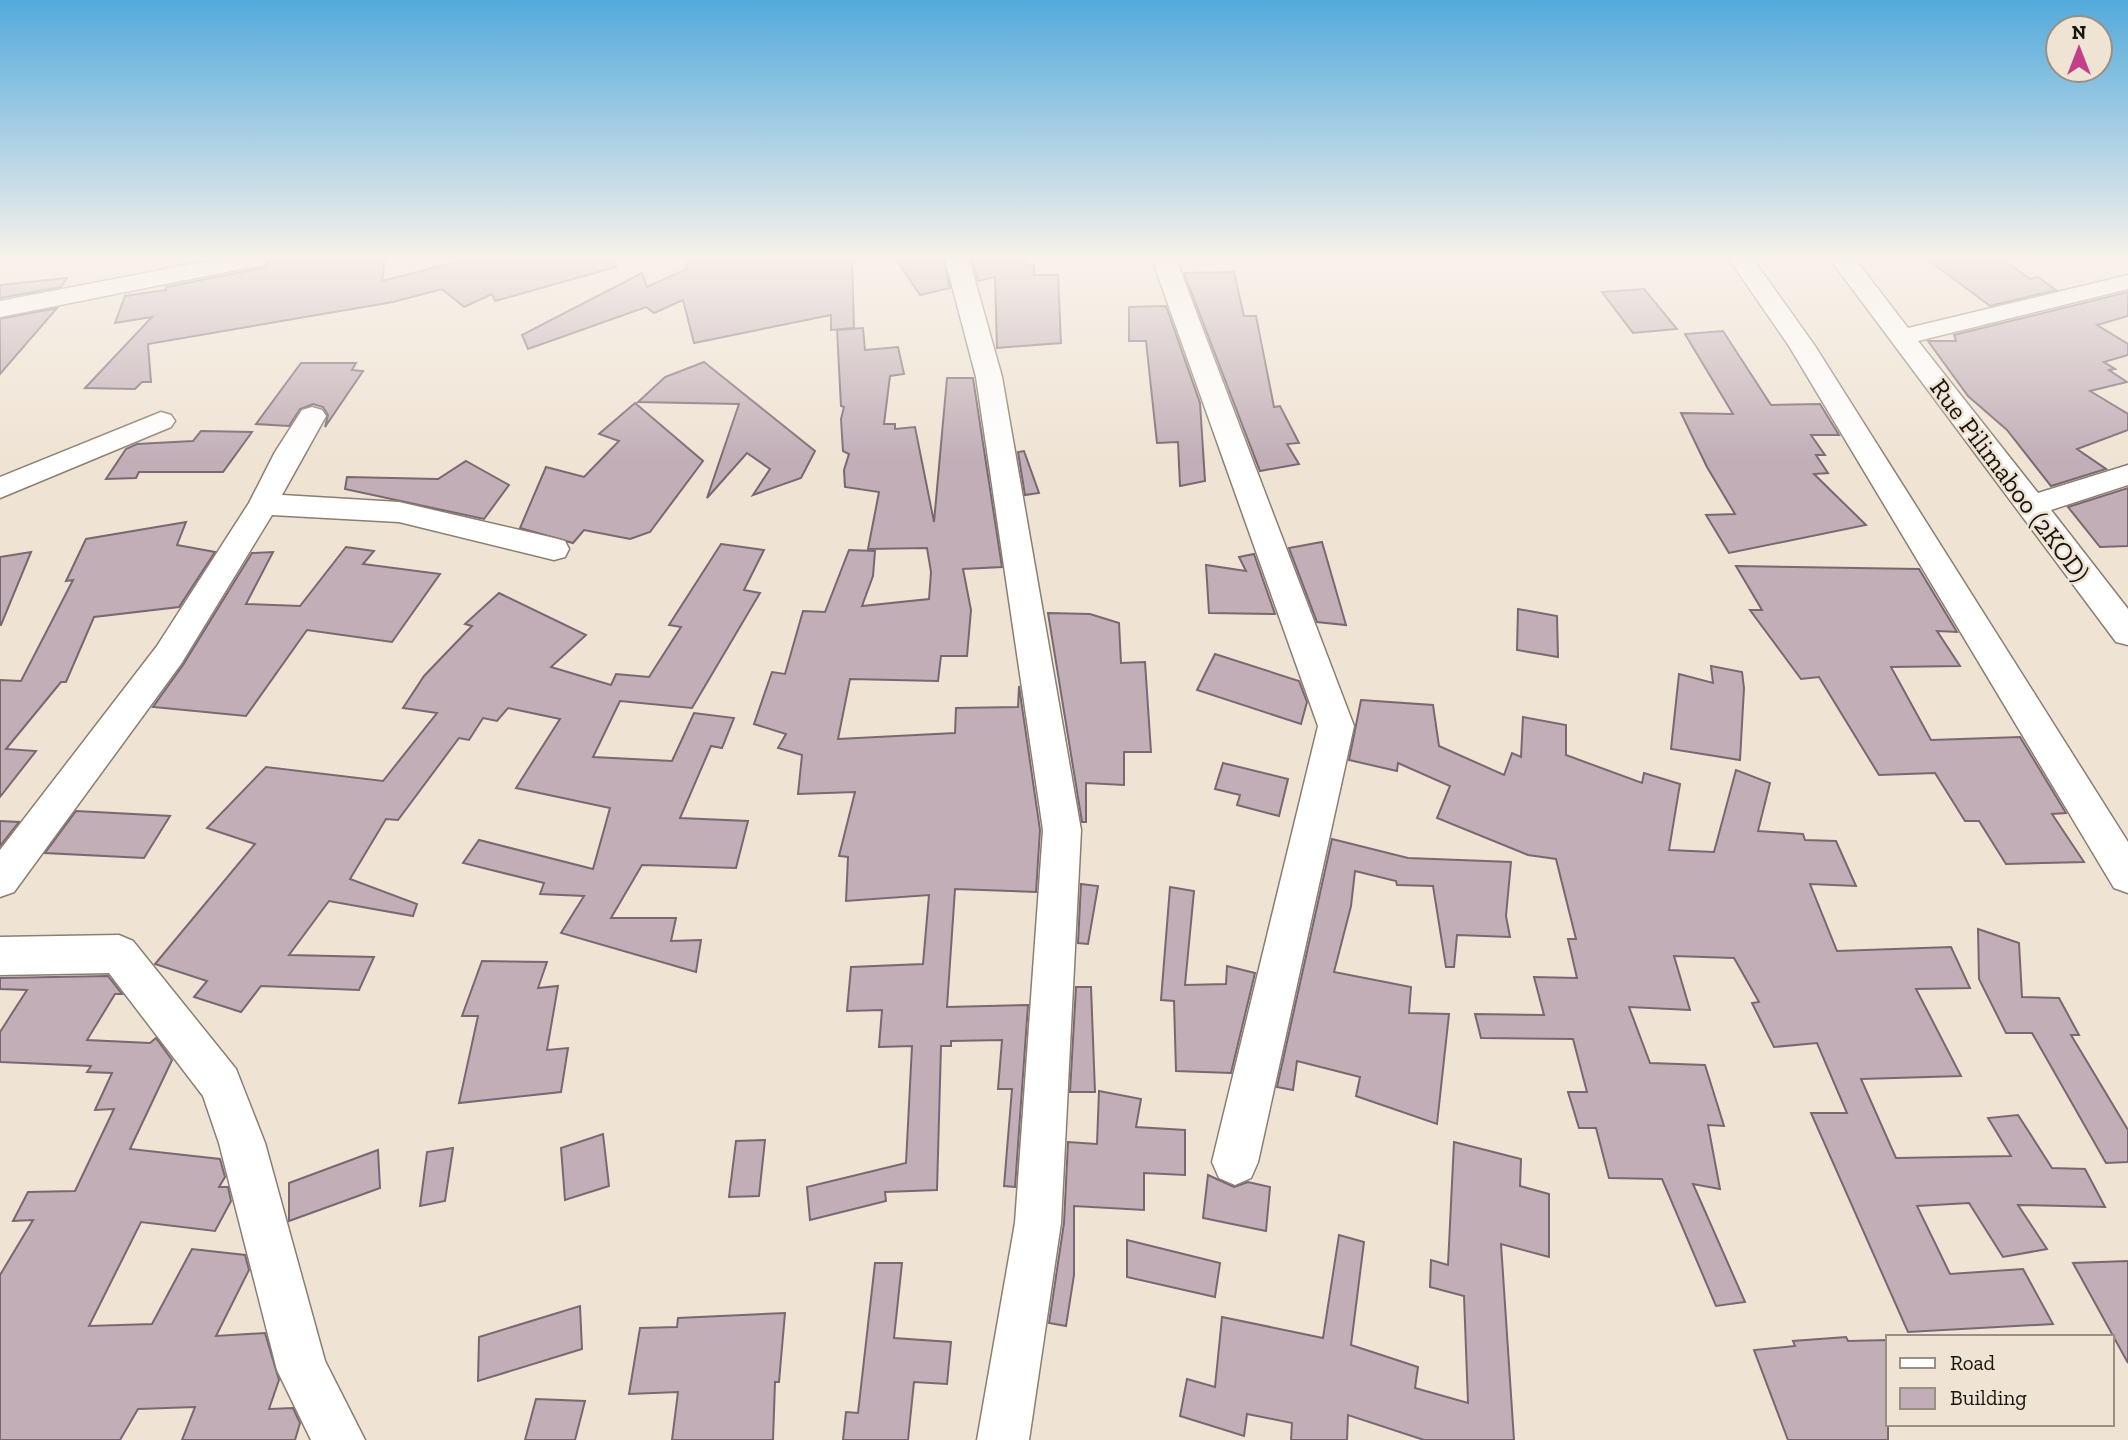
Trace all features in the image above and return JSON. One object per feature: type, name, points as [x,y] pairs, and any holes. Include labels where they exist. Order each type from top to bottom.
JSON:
[{"type":"street","points":[[975,326],[989,377],[1062,830],[1038,1223],[1003,1440]]},
{"type":"street","points":[[1189,326],[1336,726],[1235,1162]]},
{"type":"street","points":[[1788,326],[2128,876]]},
{"type":"street","name":"Rue Pilimaboo (2KOD)","points":[[1893,326],[2128,634]]},
{"type":"street","points":[[1901,337],[1946,326]]},
{"type":"street","points":[[0,880],[169,655],[263,504],[289,452],[312,416]]},
{"type":"street","points":[[0,488],[161,421]]},
{"type":"street","points":[[2031,506],[2128,475]]},
{"type":"street","points":[[263,504],[399,512],[554,549]]},
{"type":"street","points":[[0,956],[119,954],[221,1084],[242,1143],[302,1370],[339,1440]]},
{"type":"building","points":[[0,326],[41,326],[0,374]]},
{"type":"building","points":[[143,326],[252,326],[148,344],[151,382],[142,382],[135,389],[85,388]]},
{"type":"building","points":[[539,326],[592,326],[528,349],[522,335]]},
{"type":"building","points":[[690,326],[776,326],[694,343]]},
{"type":"building","points":[[831,326],[854,326],[854,328],[831,330]]},
{"type":"building","points":[[996,326],[1060,326],[1061,343],[997,348]]},
{"type":"building","points":[[1129,326],[1173,326],[1200,403],[1205,481],[1180,486],[1178,442],[1157,443],[1146,341],[1129,341]]},
{"type":"building","points":[[1204,326],[1258,326],[1274,407],[1280,406],[1299,443],[1287,444],[1299,464],[1260,471]]},
{"type":"building","points":[[1628,326],[1675,326],[1677,329],[1633,333]]},
{"type":"building","points":[[1990,326],[2099,326],[2128,344],[2128,355],[2104,362],[2115,369],[2109,370],[2127,382],[2090,391],[2128,414],[2128,430],[2077,449],[2106,469],[2051,486],[2007,430],[1968,396],[1928,341],[1956,341],[1954,335]]},
{"type":"building","points":[[863,328],[865,350],[898,347],[904,374],[890,376],[884,424],[895,424],[895,429],[915,427],[934,522],[947,378],[973,378],[1002,567],[963,569],[971,610],[967,656],[941,656],[938,681],[850,679],[838,739],[955,733],[956,708],[1018,707],[1019,686],[1040,830],[1036,892],[955,889],[947,1007],[1028,1005],[1015,1187],[1004,1186],[1012,1089],[998,1089],[1002,1040],[951,1041],[951,1046],[941,1046],[937,1190],[885,1192],[886,1201],[810,1220],[807,1187],[906,1163],[912,1046],[879,1047],[882,1010],[847,1011],[851,967],[923,964],[929,895],[846,901],[848,857],[839,856],[855,792],[798,794],[802,755],[778,748],[786,734],[754,724],[772,672],[785,674],[803,611],[825,612],[849,550],[875,551],[873,576],[862,606],[929,599],[931,572],[927,548],[868,549],[879,492],[845,487],[844,470],[849,454],[843,451],[841,419],[844,407],[841,406],[837,330]]},
{"type":"building","points":[[1723,331],[1771,405],[1820,404],[1839,435],[1811,435],[1825,455],[1816,455],[1828,473],[1814,474],[1866,525],[1729,553],[1706,515],[1735,514],[1707,467],[1681,413],[1733,414],[1685,334]]},
{"type":"building","points":[[704,362],[815,451],[801,478],[753,495],[770,469],[747,453],[707,498],[739,404],[638,402],[665,377]]},
{"type":"building","points":[[301,363],[356,363],[352,370],[363,371],[325,427],[328,415],[323,407],[313,404],[300,409],[289,426],[256,424]]},
{"type":"building","points":[[635,403],[703,461],[650,532],[630,539],[584,530],[573,543],[520,528],[546,467],[584,477],[619,441],[599,434]]},
{"type":"building","points":[[201,431],[252,432],[223,472],[139,472],[136,478],[106,479],[126,449],[137,444],[193,441]]},
{"type":"building","points":[[1024,451],[1039,493],[1025,495],[1018,452]]},
{"type":"building","points":[[466,461],[509,485],[484,519],[345,489],[347,477],[438,479]]},
{"type":"building","points":[[2128,488],[2128,546],[2100,547],[2068,507]]},
{"type":"building","points":[[186,522],[177,545],[215,552],[179,607],[94,617],[66,682],[61,682],[6,749],[36,751],[0,797],[0,680],[21,681],[73,580],[66,581],[86,539]]},
{"type":"building","points":[[1322,542],[1346,625],[1317,622],[1289,548]]},
{"type":"building","points":[[721,544],[764,550],[744,590],[760,593],[692,708],[620,701],[593,757],[672,761],[694,713],[734,718],[722,748],[711,746],[680,818],[748,821],[736,868],[642,865],[611,918],[676,918],[671,941],[701,940],[696,972],[561,933],[584,896],[540,894],[544,883],[463,863],[479,840],[593,869],[610,808],[516,788],[560,719],[508,708],[497,721],[483,718],[469,740],[459,738],[398,820],[386,819],[350,879],[417,904],[413,916],[329,901],[289,955],[374,957],[359,990],[261,986],[241,1012],[194,997],[207,981],[155,964],[255,844],[207,828],[266,767],[383,781],[437,713],[403,708],[424,676],[472,626],[465,624],[499,593],[586,635],[551,667],[611,685],[616,674],[649,677],[681,627],[669,625]]},
{"type":"building","points":[[346,547],[374,551],[363,564],[440,574],[392,642],[307,630],[246,716],[153,707],[183,665],[252,553],[273,552],[246,604],[300,606]]},
{"type":"building","points":[[31,552],[1,625],[0,625],[0,557]]},
{"type":"building","points":[[1254,554],[1275,614],[1209,613],[1206,565],[1246,571],[1239,557]]},
{"type":"building","points":[[1736,566],[1919,569],[1957,632],[1937,631],[1960,666],[1891,667],[1931,740],[2020,737],[2066,813],[2052,814],[2084,862],[2006,864],[1979,821],[1965,821],[1935,773],[1879,775],[1819,677],[1801,679],[1750,610],[1762,610]]},
{"type":"building","points":[[1518,609],[1557,616],[1558,657],[1517,650]]},
{"type":"building","points":[[1048,613],[1090,614],[1119,623],[1121,663],[1145,662],[1151,752],[1124,752],[1124,785],[1086,783],[1086,822],[1082,822]]},
{"type":"building","points":[[1215,654],[1299,681],[1307,702],[1301,724],[1197,690]]},
{"type":"building","points":[[1711,666],[1742,672],[1744,688],[1740,760],[1671,749],[1679,674],[1713,683]]},
{"type":"building","points":[[1361,700],[1433,705],[1439,746],[1504,775],[1512,753],[1521,757],[1523,717],[1566,725],[1566,755],[1642,783],[1644,773],[1680,784],[1669,850],[1714,852],[1736,770],[1770,783],[1758,831],[1803,834],[1805,840],[1836,841],[1856,886],[1810,884],[1837,951],[1951,947],[1970,988],[1916,989],[1961,1076],[1861,1079],[1896,1158],[2011,1156],[1988,1118],[2018,1115],[2052,1168],[2085,1169],[2105,1207],[2018,1205],[2047,1249],[2003,1257],[1969,1203],[1917,1206],[1950,1274],[2023,1269],[2053,1324],[1908,1332],[1811,1113],[1847,1113],[1817,1043],[1774,1047],[1752,1003],[1759,1002],[1734,958],[1674,956],[1690,1010],[1629,1007],[1650,1063],[1705,1065],[1724,1126],[1708,1125],[1720,1189],[1693,1184],[1745,1302],[1716,1306],[1662,1179],[1609,1178],[1596,1128],[1579,1128],[1568,1092],[1587,1092],[1573,1039],[1481,1038],[1475,1014],[1544,1015],[1534,977],[1577,978],[1568,939],[1576,939],[1556,859],[1528,855],[1437,818],[1450,786],[1398,763],[1397,771],[1349,760]]},
{"type":"building","points":[[1223,763],[1288,779],[1279,816],[1237,805],[1240,795],[1215,789]]},
{"type":"building","points":[[76,811],[170,816],[144,858],[45,853]]},
{"type":"building","points":[[0,821],[19,822],[0,846]]},
{"type":"building","points":[[1332,839],[1408,858],[1511,862],[1506,916],[1510,937],[1457,935],[1454,967],[1446,967],[1433,886],[1397,885],[1396,881],[1355,871],[1351,906],[1334,972],[1411,987],[1409,1013],[1449,1014],[1437,1124],[1356,1096],[1360,1077],[1297,1061],[1293,1090],[1277,1087]]},
{"type":"building","points":[[1081,884],[1098,886],[1088,944],[1078,943]]},
{"type":"building","points":[[1170,887],[1194,891],[1185,985],[1226,984],[1227,966],[1255,973],[1231,1073],[1176,1071],[1174,1001],[1161,1000]]},
{"type":"building","points":[[1978,929],[2019,943],[2022,997],[2059,998],[2079,1035],[2071,1035],[2128,1130],[2128,1162],[2106,1163],[2032,1033],[2006,1033],[1979,979]]},
{"type":"building","points":[[482,961],[547,962],[538,988],[558,986],[547,1050],[568,1048],[561,1092],[459,1103],[478,1016],[462,1016]]},
{"type":"building","points":[[108,976],[122,994],[115,994],[87,1040],[150,1043],[156,1038],[172,1060],[130,1149],[220,1159],[225,1177],[219,1187],[228,1187],[231,1201],[215,1231],[141,1222],[89,1326],[152,1324],[192,1249],[245,1255],[249,1270],[216,1336],[265,1333],[279,1380],[269,1409],[293,1408],[300,1423],[295,1440],[182,1440],[195,1407],[138,1409],[120,1440],[0,1440],[0,1275],[33,1220],[13,1221],[28,1192],[75,1191],[114,1109],[95,1110],[112,1073],[87,1072],[91,1066],[0,1062],[0,1032],[27,990],[0,989],[0,978]]},
{"type":"building","points":[[1076,987],[1091,987],[1095,1092],[1070,1092]]},
{"type":"building","points":[[1099,1091],[1141,1099],[1136,1127],[1185,1130],[1185,1175],[1144,1173],[1144,1210],[1074,1206],[1074,1275],[1066,1326],[1049,1323],[1064,1223],[1068,1142],[1097,1144]]},
{"type":"building","points":[[603,1134],[609,1186],[565,1200],[561,1148]]},
{"type":"building","points":[[765,1140],[759,1196],[729,1197],[736,1141]]},
{"type":"building","points":[[1454,1142],[1521,1159],[1520,1186],[1549,1194],[1549,1257],[1501,1244],[1514,1440],[1424,1440],[1348,1415],[1347,1440],[1291,1440],[1292,1423],[1247,1414],[1244,1436],[1180,1416],[1187,1379],[1215,1387],[1222,1317],[1323,1338],[1339,1235],[1364,1242],[1351,1345],[1418,1367],[1415,1388],[1468,1403],[1464,1296],[1430,1287],[1431,1260],[1448,1265]]},
{"type":"building","points":[[453,1148],[445,1201],[420,1206],[427,1152]]},
{"type":"building","points":[[378,1150],[380,1188],[289,1221],[289,1183]]},
{"type":"building","points":[[1208,1175],[1234,1187],[1248,1182],[1270,1187],[1266,1231],[1203,1218]]},
{"type":"building","points":[[1127,1240],[1220,1263],[1215,1297],[1127,1277]]},
{"type":"building","points":[[2128,1261],[2128,1363],[2114,1335],[2073,1263]]},
{"type":"building","points":[[875,1263],[902,1263],[894,1338],[951,1342],[947,1384],[914,1382],[908,1440],[843,1440],[846,1412],[858,1413]]},
{"type":"building","points":[[580,1306],[582,1349],[478,1381],[479,1337]]},
{"type":"building","points":[[785,1313],[779,1382],[775,1382],[773,1440],[672,1440],[678,1392],[629,1394],[640,1328],[677,1327],[678,1318]]},
{"type":"building","points":[[1846,1337],[1848,1341],[1886,1340],[1888,1440],[1788,1440],[1754,1350],[1795,1346],[1793,1341]]},
{"type":"building","points":[[536,1399],[585,1401],[575,1440],[525,1440]]}]
